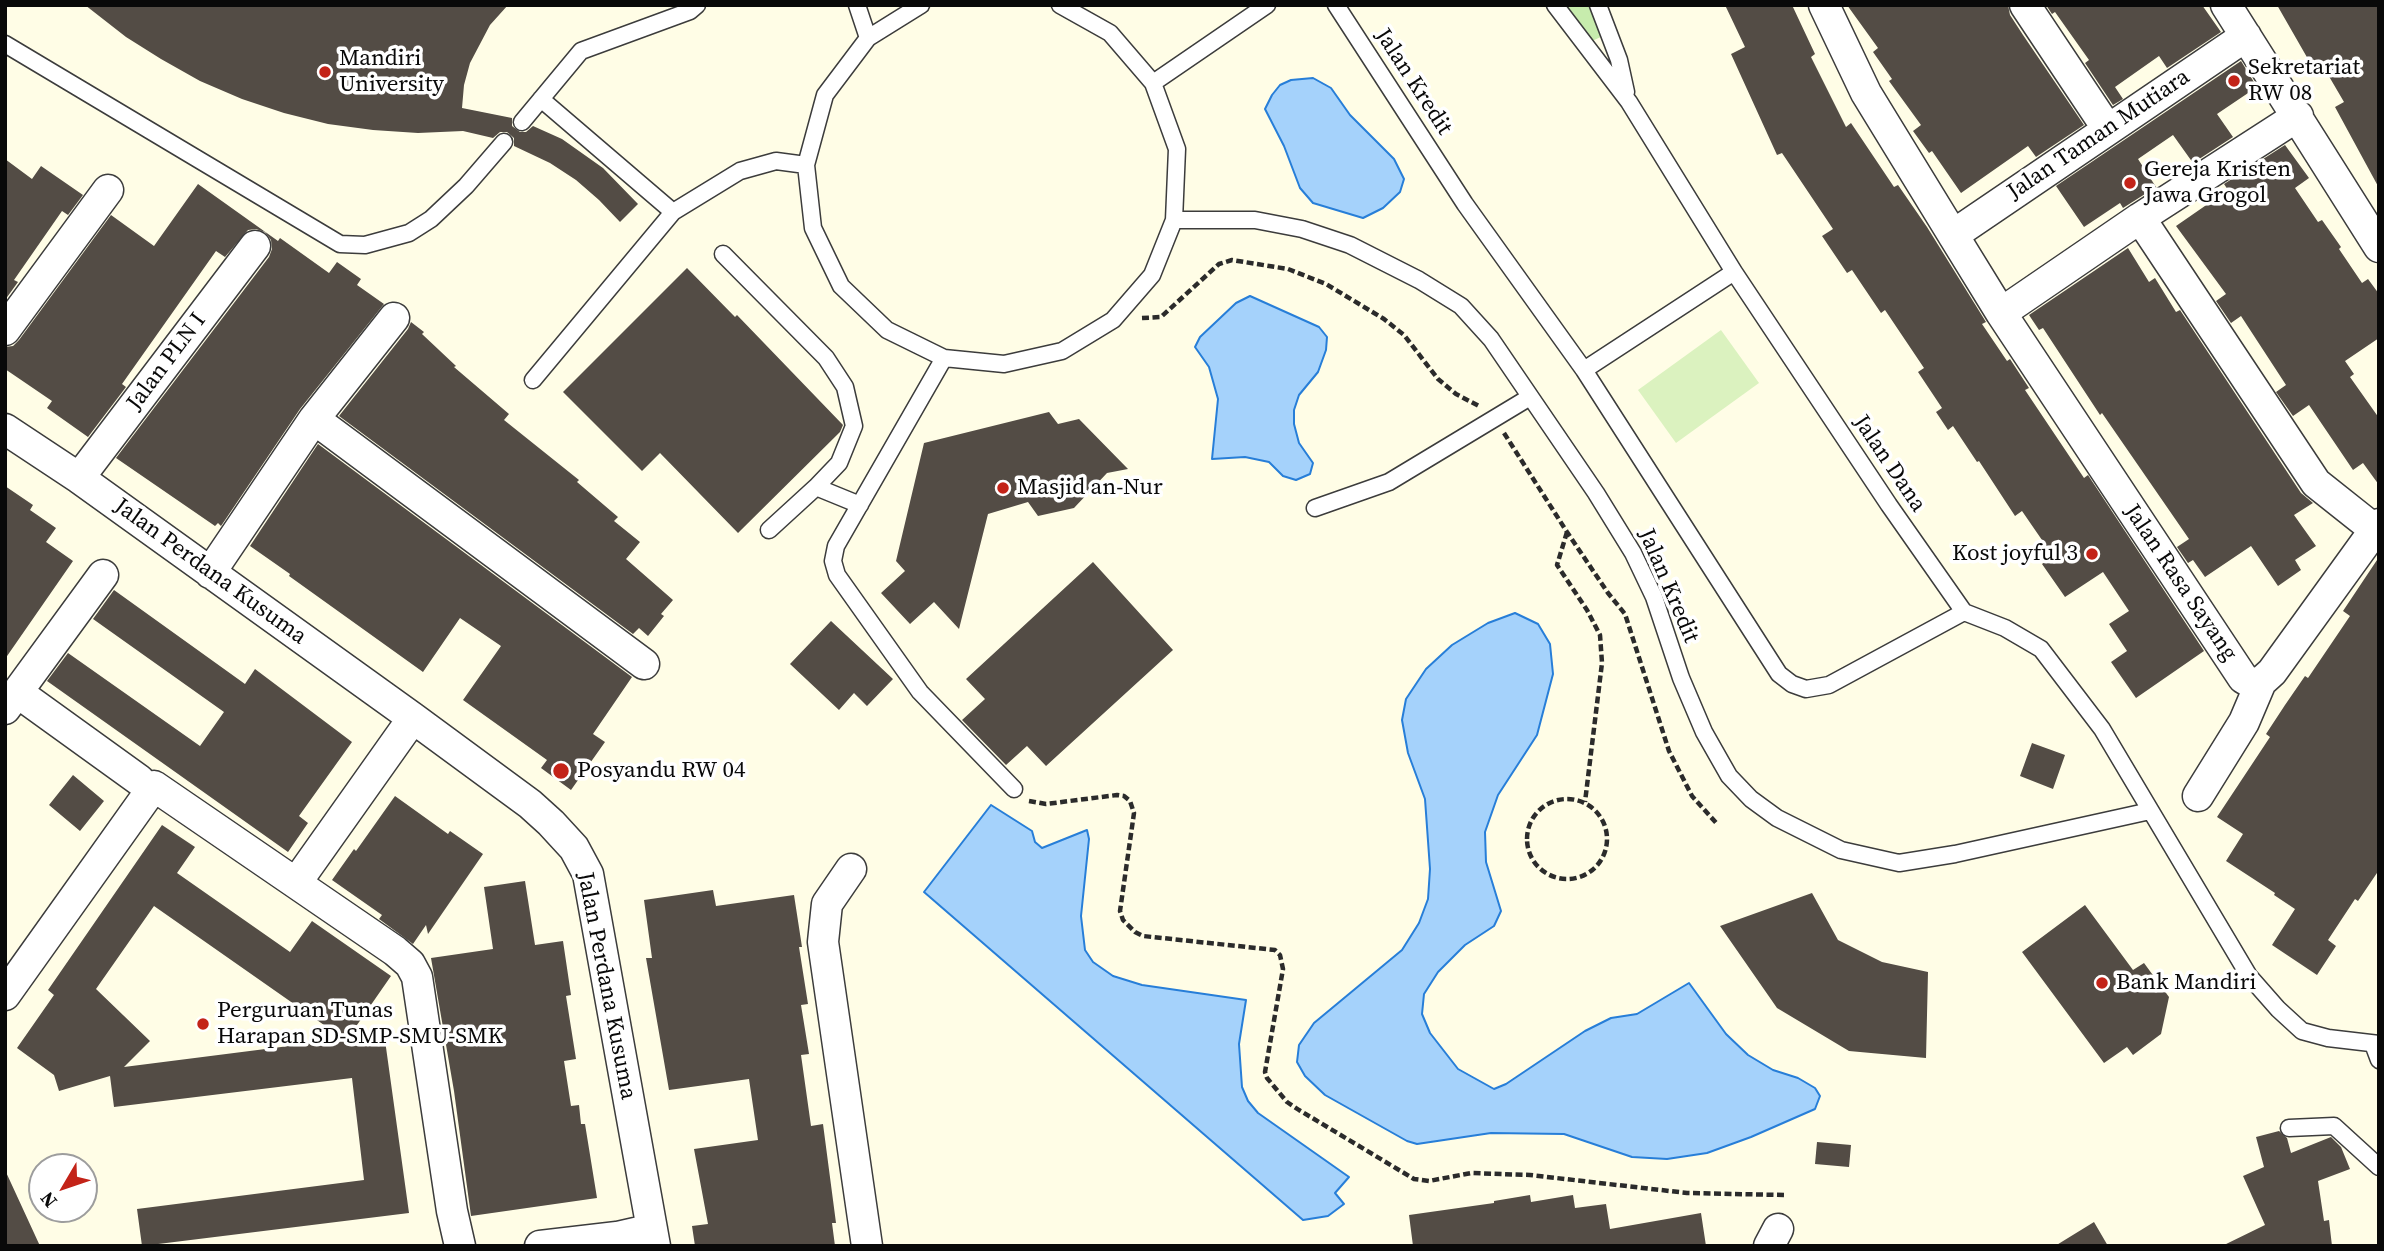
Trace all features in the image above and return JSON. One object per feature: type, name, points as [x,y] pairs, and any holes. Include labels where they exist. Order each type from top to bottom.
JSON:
[{"type":"street","name":"Jalan Rasa Sayang","points":[[1824,5],[1866,93],[2001,313],[2243,678],[2253,684],[2260,682]]},
{"type":"street","points":[[2025,5],[2107,128]]},
{"type":"street","points":[[2226,5],[2379,247]]},
{"type":"street","name":"Jalan Taman Mutiara","points":[[1952,235],[2246,36]]},
{"type":"street","points":[[2001,313],[2140,218],[2298,116]]},
{"type":"street","points":[[5,330],[108,190]]},
{"type":"street","points":[[2140,218],[2316,483],[2377,530],[2272,672],[2260,682],[2244,722],[2198,796]]},
{"type":"street","name":"Jalan PLN I","points":[[79,478],[255,246]]},
{"type":"street","points":[[210,573],[314,419],[394,317]]},
{"type":"street","points":[[314,419],[644,664]]},
{"type":"street","name":"Jalan Perdana Kusuma","points":[[6,431],[79,478],[530,804],[551,822],[573,848],[588,874],[654,1238]]},
{"type":"street","points":[[103,575],[11,700],[147,783],[395,951],[410,964],[417,977],[452,1211],[460,1246]]},
{"type":"street","points":[[296,883],[413,718]]},
{"type":"street","points":[[5,995],[147,783]]},
{"type":"street","points":[[851,869],[827,904],[822,942],[867,1246]]},
{"type":"street","points":[[540,1246],[617,1237],[654,1238]]},
{"type":"lane","points":[[522,122],[581,51],[691,10],[696,5]]},
{"type":"lane","points":[[856,5],[868,38]]},
{"type":"lane","points":[[921,5],[868,38],[825,95],[807,165],[813,228],[841,286],[887,330],[944,358],[1004,364],[1062,351],[1113,320],[1152,275],[1174,220],[1177,149],[1153,83],[1110,33],[1060,5]]},
{"type":"lane","points":[[1153,83],[1267,5]]},
{"type":"lane","name":"Jalan Kredit","points":[[1336,5],[1465,204],[1584,370],[1779,674],[1806,690],[1829,685],[1964,612]]},
{"type":"lane","name":"Jalan Dana","points":[[1555,5],[1629,102],[1734,272],[1889,505],[1964,612]]},
{"type":"lane","name":"Jalan Dana","points":[[1598,5],[1619,60],[1629,102]]},
{"type":"lane","points":[[5,44],[340,244],[365,245],[409,233],[430,219],[466,186],[503,142]]},
{"type":"lane","points":[[541,99],[673,212]]},
{"type":"lane","points":[[533,380],[673,212],[740,171],[776,161],[807,165]]},
{"type":"lane","name":"Jalan Kredit","points":[[1174,220],[1255,220],[1302,229],[1362,251],[1419,280],[1461,306],[1491,339],[1596,493],[1633,553],[1654,597],[1681,678],[1704,732],[1729,776],[1751,799],[1777,818],[1841,850],[1899,863],[1955,854],[2150,811]]},
{"type":"lane","points":[[723,254],[826,358],[845,387],[854,426],[839,463],[817,487],[769,530]]},
{"type":"lane","points":[[1584,370],[1734,272]]},
{"type":"lane","points":[[944,358],[836,547],[833,561],[837,575],[920,692],[1014,789]]},
{"type":"lane","points":[[1315,508],[1389,482],[1530,397]]},
{"type":"lane","points":[[817,487],[860,505]]},
{"type":"lane","points":[[1964,612],[2005,628],[2041,649],[2102,729],[2249,976],[2278,1009],[2302,1031],[2328,1038],[2376,1044],[2379,1060]]},
{"type":"lane","points":[[2289,1128],[2334,1126],[2379,1167]]},
{"type":"path","points":[[1113,320],[1161,317],[1219,264],[1232,260],[1288,269],[1326,284],[1384,318],[1404,335],[1438,379],[1457,394],[1476,403],[1493,418],[1514,446],[1567,532],[1625,614],[1669,751],[1692,796],[1718,825]]},
{"type":"path","points":[[1567,532],[1557,565],[1600,635],[1602,663],[1585,802]]},
{"type":"path","points":[[1014,789],[1021,796],[1038,804],[1117,795],[1130,801],[1134,813],[1120,911],[1123,920],[1143,936],[1275,950],[1280,955],[1283,969],[1265,1072],[1267,1078],[1287,1101],[1299,1110],[1414,1179],[1429,1181],[1471,1173],[1530,1175],[1687,1194],[1784,1195]]},
{"type":"path","points":[[1561,798],[1585,802],[1595,809],[1607,830],[1605,854],[1590,873],[1579,878],[1567,880],[1544,872],[1535,864],[1526,842],[1527,829],[1532,818],[1549,802],[1561,798]]},
{"type":"green space","points":[[1566,5],[1590,5],[1603,36],[1592,41]]},
{"type":"green space","points":[[1721,330],[1759,383],[1676,443],[1638,390]]},
{"type":"water","points":[[1313,78],[1331,88],[1350,115],[1394,159],[1404,179],[1400,192],[1383,208],[1363,218],[1313,203],[1300,188],[1284,146],[1265,109],[1280,85],[1291,80]]},
{"type":"water","points":[[1250,296],[1319,327],[1327,337],[1326,350],[1318,372],[1299,395],[1294,410],[1299,443],[1313,463],[1310,474],[1296,480],[1283,476],[1269,462],[1245,457],[1212,459],[1218,399],[1209,367],[1195,347],[1200,337],[1236,303]]},
{"type":"water","points":[[1515,613],[1538,624],[1550,644],[1553,674],[1537,735],[1498,795],[1485,832],[1486,862],[1501,911],[1494,926],[1465,945],[1438,972],[1424,994],[1422,1014],[1430,1033],[1458,1069],[1494,1089],[1506,1084],[1585,1031],[1611,1018],[1637,1014],[1689,983],[1726,1034],[1748,1055],[1773,1070],[1798,1078],[1815,1088],[1820,1096],[1815,1109],[1707,1153],[1667,1159],[1632,1157],[1564,1134],[1491,1133],[1417,1144],[1325,1095],[1305,1076],[1297,1062],[1299,1045],[1314,1023],[1402,950],[1419,923],[1428,899],[1430,869],[1425,799],[1408,753],[1402,720],[1406,699],[1426,669],[1452,645],[1488,623]]},
{"type":"water","points":[[991,805],[1032,831],[1035,842],[1042,848],[1087,830],[1089,839],[1081,916],[1085,950],[1093,962],[1113,976],[1142,985],[1246,1000],[1239,1044],[1242,1087],[1248,1101],[1258,1113],[1349,1177],[1335,1193],[1344,1204],[1328,1216],[1303,1220],[924,892]]},
{"type":"building","name":"Mandiri University","points":[[85,5],[508,5],[490,25],[470,63],[462,108],[512,118],[512,126],[520,132],[526,132],[533,126],[562,139],[603,168],[638,204],[620,222],[576,180],[550,163],[514,146],[514,138],[507,132],[500,132],[493,138],[463,131],[418,133],[373,130],[328,124],[242,99],[200,81],[161,59],[126,37]]},
{"type":"building","points":[[1725,5],[1792,5],[1815,54],[1811,57],[1846,127],[1851,123],[1894,187],[1898,185],[1927,227],[1986,322],[1982,324],[2029,388],[2025,390],[2084,478],[2088,475],[2204,651],[2136,698],[2111,662],[2127,651],[2109,624],[2129,611],[2103,572],[2065,597],[2042,564],[2053,556],[2022,511],[2015,516],[1953,426],[1948,430],[1936,412],[1942,408],[1918,372],[1924,368],[1885,310],[1881,313],[1852,270],[1847,273],[1822,236],[1833,229],[1782,153],[1777,155],[1731,54],[1745,47]]},
{"type":"building","points":[[1847,5],[2008,5],[2010,15],[2084,125],[2036,157],[2028,146],[1961,193],[1932,151],[1929,153],[1913,131],[1921,125],[1889,81],[1892,79],[1873,52],[1878,48]]},
{"type":"building","points":[[2046,5],[2202,5],[2221,32],[2167,68],[2159,56],[2115,87],[2123,99],[2113,105],[2085,63],[2089,60],[2055,12],[2052,14]]},
{"type":"building","points":[[2277,5],[2379,5],[2379,188],[2335,107],[2344,102],[2320,61],[2312,66]]},
{"type":"building","points":[[2241,61],[2257,87],[2217,114],[2233,137],[2193,163],[2173,135],[2138,159],[2156,187],[2123,208],[2120,203],[2084,227],[2056,186]]},
{"type":"building","points":[[2285,145],[2309,178],[2295,188],[2318,222],[2322,220],[2362,283],[2368,279],[2379,294],[2379,338],[2345,361],[2354,374],[2350,377],[2379,418],[2379,485],[2363,463],[2353,470],[2309,405],[2293,416],[2276,392],[2286,385],[2241,316],[2231,323],[2216,301],[2226,294],[2176,226],[2228,190],[2224,184]]},
{"type":"building","points":[[5,159],[32,179],[41,166],[83,195],[68,215],[62,211],[14,280],[18,282],[5,300]]},
{"type":"building","points":[[198,184],[278,241],[280,238],[329,273],[337,262],[361,279],[357,285],[384,304],[300,409],[221,526],[218,523],[215,526],[116,458],[269,257],[271,240],[265,232],[248,230],[225,257],[216,251],[122,384],[126,387],[88,437],[47,408],[52,401],[5,369],[5,347],[13,346],[19,340],[111,215],[154,246]]},
{"type":"building","points":[[2128,248],[2149,282],[2155,278],[2176,312],[2180,310],[2301,493],[2313,503],[2294,515],[2316,546],[2295,560],[2301,570],[2278,586],[2251,546],[2205,577],[2193,560],[2188,563],[2177,547],[2189,539],[2102,413],[2100,415],[2043,328],[2039,330],[2029,315]]},
{"type":"building","points":[[687,268],[735,317],[737,315],[843,425],[840,432],[738,533],[660,453],[642,471],[563,392]]},
{"type":"building","points":[[411,322],[424,332],[422,334],[456,366],[454,367],[509,414],[504,420],[579,480],[577,482],[618,517],[614,521],[640,542],[626,559],[673,600],[648,636],[639,628],[633,634],[339,416]]},
{"type":"building","name":"Masjid an-Nur","points":[[1049,412],[1058,424],[1079,419],[1128,469],[1107,473],[1074,508],[1038,516],[1028,502],[988,514],[959,629],[934,602],[910,624],[881,593],[905,571],[896,561],[924,443]]},
{"type":"building","points":[[318,444],[632,677],[593,734],[605,742],[571,790],[541,768],[547,760],[463,700],[501,646],[460,618],[423,672],[250,546]]},
{"type":"building","points":[[5,486],[33,505],[30,510],[56,528],[46,542],[73,561],[5,659]]},
{"type":"building","points":[[2379,557],[2379,870],[2358,901],[2355,899],[2328,940],[2336,946],[2317,975],[2272,945],[2295,909],[2226,861],[2243,834],[2217,817],[2270,737],[2266,734],[2285,705],[2305,676],[2308,678],[2350,616],[2343,611]]},
{"type":"building","points":[[1093,562],[1173,650],[1046,766],[1027,746],[1006,765],[962,720],[985,699],[966,679]]},
{"type":"building","points":[[114,590],[245,684],[255,669],[352,742],[299,816],[308,823],[288,852],[47,681],[68,653],[200,746],[224,712],[93,619]]},
{"type":"building","points":[[831,621],[893,679],[867,706],[854,693],[839,710],[790,664]]},
{"type":"building","points":[[2032,743],[2065,755],[2053,789],[2020,776]]},
{"type":"building","points":[[73,775],[104,801],[80,831],[49,805]]},
{"type":"building","points":[[395,796],[448,834],[450,831],[483,854],[428,934],[426,925],[413,944],[379,919],[382,915],[332,880]]},
{"type":"building","points":[[162,825],[195,847],[177,873],[290,952],[312,921],[391,976],[348,1038],[384,1033],[409,1213],[142,1246],[137,1209],[364,1180],[352,1078],[114,1107],[110,1076],[59,1091],[54,1075],[17,1048],[54,995],[48,990]],"holes":[[[154,906],[344,1039],[124,1067],[150,1041],[96,989]]]},
{"type":"building","points":[[525,881],[535,945],[563,941],[571,995],[566,996],[576,1059],[564,1061],[571,1106],[579,1105],[581,1124],[585,1124],[597,1198],[471,1216],[454,1091],[431,958],[493,949],[484,887]]},
{"type":"building","points":[[713,890],[716,906],[794,895],[808,1004],[801,1005],[809,1054],[801,1055],[811,1126],[823,1124],[836,1223],[832,1223],[835,1246],[695,1246],[692,1226],[708,1224],[694,1149],[758,1140],[749,1079],[669,1090],[646,958],[652,958],[644,900]]},
{"type":"building","points":[[1812,893],[1838,940],[1882,962],[1928,972],[1926,1058],[1849,1051],[1777,1008],[1720,926]]},
{"type":"building","name":"Bank Mandiri","points":[[2085,905],[2133,970],[2144,963],[2169,997],[2161,1034],[2133,1055],[2127,1047],[2104,1063],[2022,952]]},
{"type":"building","points":[[2279,1131],[2287,1138],[2291,1153],[2331,1137],[2341,1147],[2350,1169],[2318,1181],[2324,1221],[2329,1220],[2332,1246],[2222,1246],[2265,1225],[2243,1176],[2264,1167],[2256,1137]]},
{"type":"building","points":[[1817,1142],[1851,1145],[1849,1167],[1815,1164]]},
{"type":"building","points":[[5,1170],[40,1246],[5,1246]]},
{"type":"building","points":[[1530,1195],[1531,1202],[1573,1195],[1575,1208],[1606,1204],[1610,1229],[1701,1213],[1706,1246],[1413,1246],[1409,1215]]},
{"type":"building","points":[[2094,1222],[2108,1246],[2055,1246]]},
{"type":"place","name":"Mandiri University","points":[[325,72]]},
{"type":"place","name":"Sekretariat RW 08","points":[[2234,81]]},
{"type":"place","name":"Gereja Kristen Jawa Grogol","points":[[2130,183]]},
{"type":"place","name":"Masjid an-Nur","points":[[1003,488]]},
{"type":"place","name":"Kost joyful 3","points":[[2092,554]]},
{"type":"place","name":"Posyandu RW 04","points":[[561,771]]},
{"type":"place","name":"Bank Mandiri","points":[[2102,983]]},
{"type":"place","name":"Perguruan Tunas Harapan SD-SMP-SMU-SMK","points":[[203,1024]]}]
